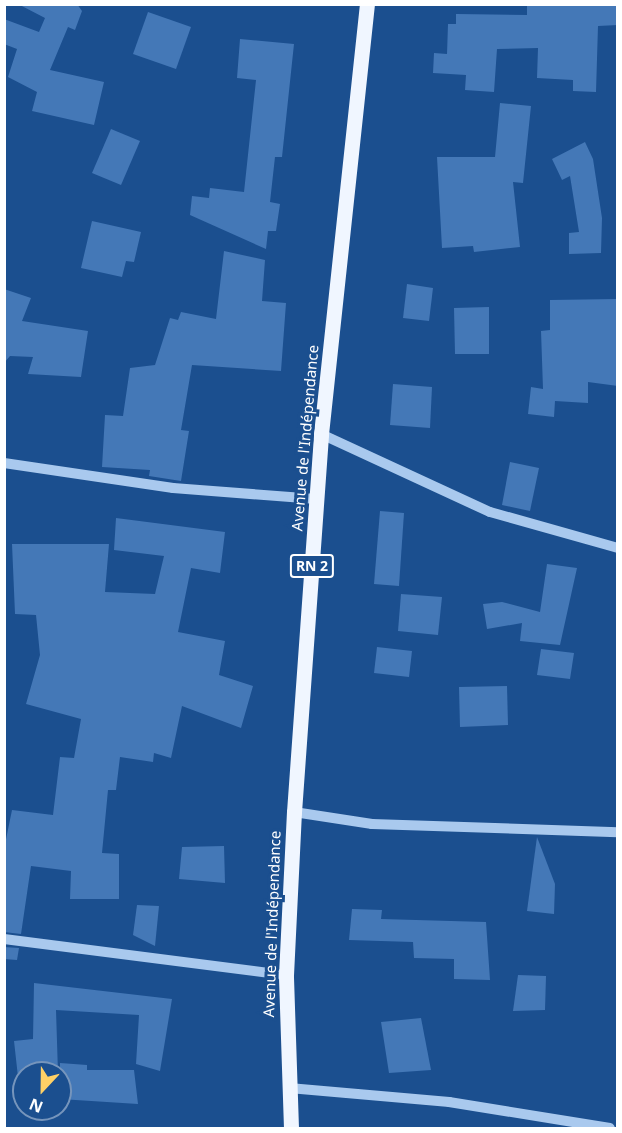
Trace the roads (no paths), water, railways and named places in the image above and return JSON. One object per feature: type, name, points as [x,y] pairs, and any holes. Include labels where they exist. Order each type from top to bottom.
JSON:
[{"type":"main road","name":"Avenue de l'Indépendance","points":[[291,1128],[286,975],[294,812],[321,434],[367,4]]},
{"type":"street","points":[[321,434],[490,512],[618,548]]},
{"type":"street","points":[[4,463],[173,488],[317,499]]},
{"type":"street","points":[[294,812],[372,824],[618,832]]},
{"type":"street","points":[[4,939],[286,975]]},
{"type":"street","points":[[289,1088],[449,1102],[610,1128]]}]
